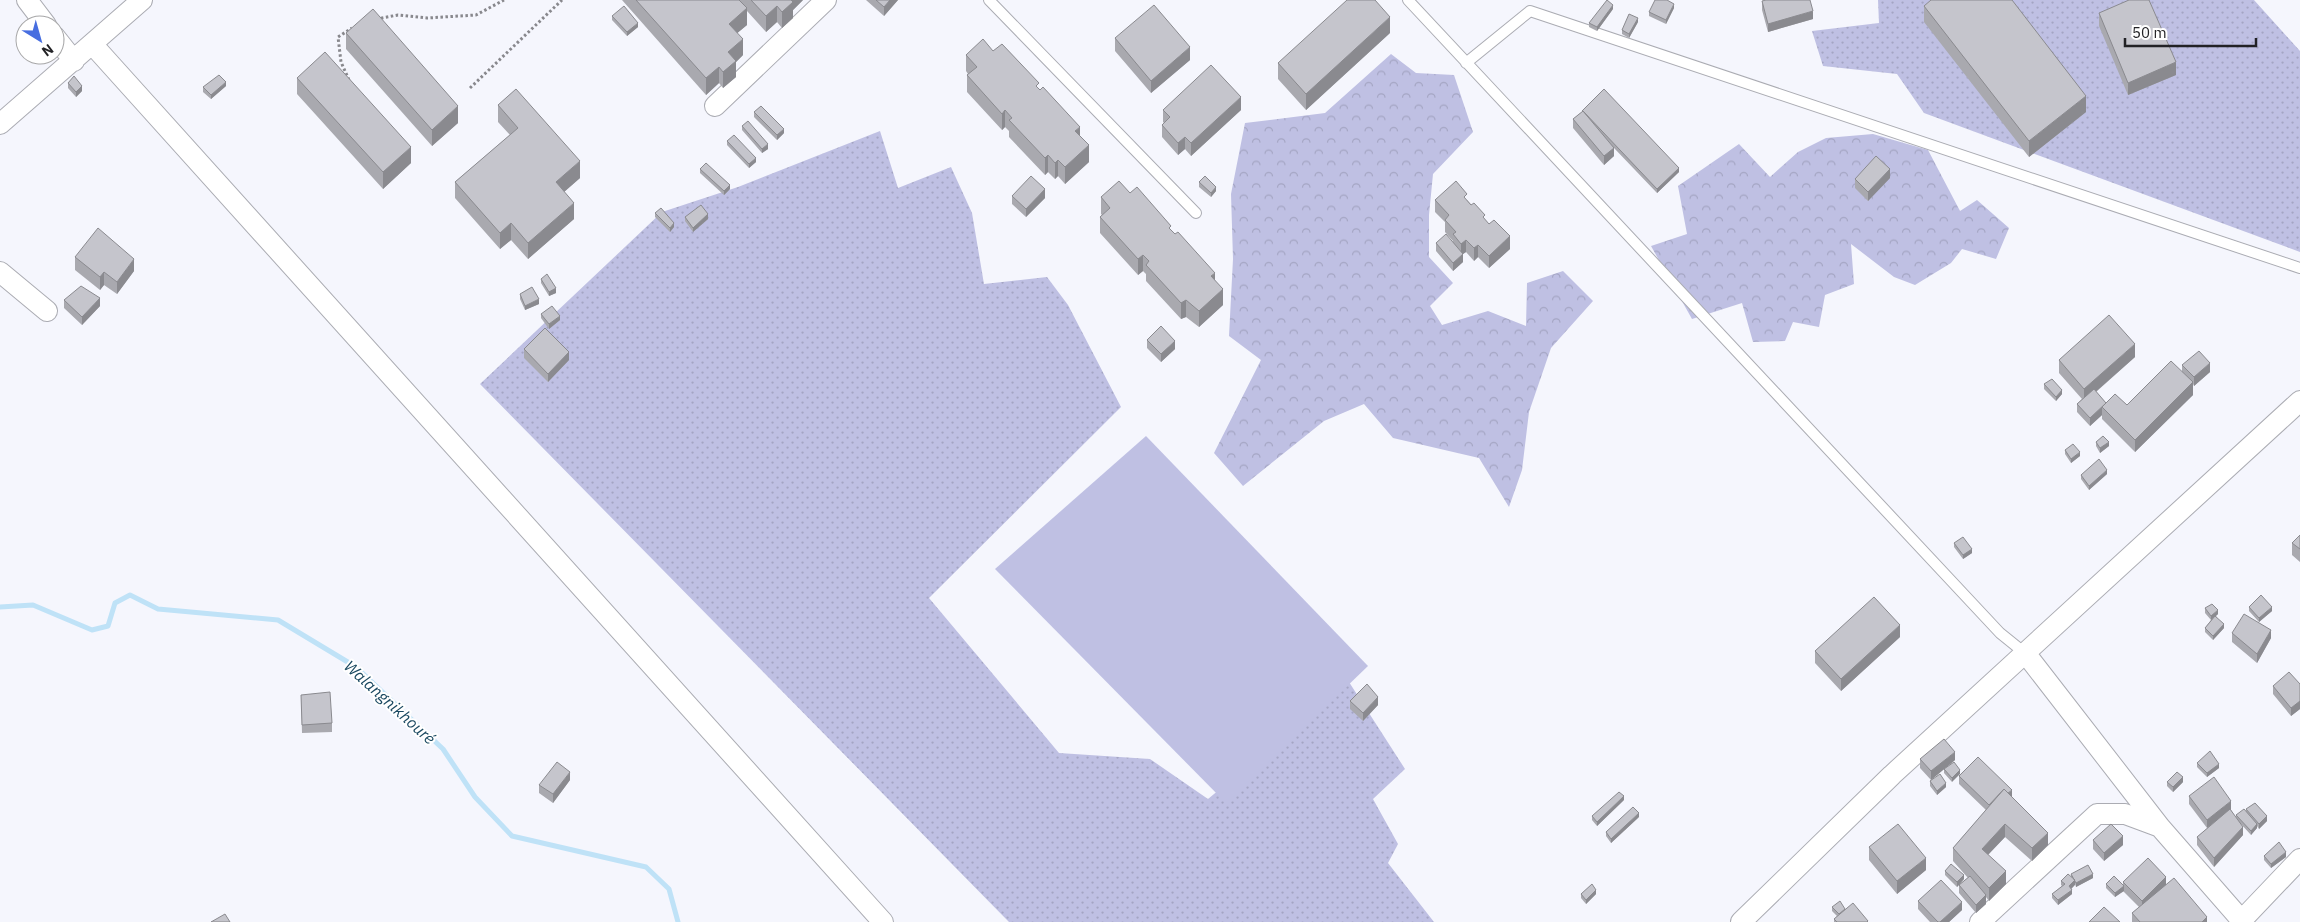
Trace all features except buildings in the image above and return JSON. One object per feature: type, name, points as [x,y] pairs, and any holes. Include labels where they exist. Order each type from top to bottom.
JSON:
[{"type":"street","points":[[27,0],[38,15]]},
{"type":"street","points":[[0,124],[93,45],[142,0]]},
{"type":"street","points":[[715,106],[826,0]]},
{"type":"street","points":[[93,45],[883,922]]},
{"type":"street","points":[[65,50],[74,61]]},
{"type":"street","points":[[0,272],[47,311]]},
{"type":"street","points":[[1741,922],[1892,776],[2300,401]]},
{"type":"street","points":[[2026,654],[2160,826],[2242,921],[2300,859]]},
{"type":"street","points":[[1980,922],[2097,814],[2125,814],[2160,826]]},
{"type":"lane","points":[[989,0],[1196,212]]},
{"type":"lane","points":[[1408,0],[2000,634],[2026,654]]},
{"type":"lane","points":[[1466,63],[1530,11],[2300,268]]},
{"type":"path","points":[[371,20],[398,15],[427,18],[476,15],[504,0]]},
{"type":"path","points":[[470,88],[562,0]]},
{"type":"path","points":[[351,84],[341,62],[338,37],[354,27]]},
{"type":"green space","points":[[1878,0],[2254,0],[2300,51],[2300,252],[1924,113],[1897,74],[1823,66],[1812,31],[1879,23]]},
{"type":"green space","points":[[1391,54],[1416,73],[1454,75],[1473,132],[1433,174],[1429,215],[1429,257],[1453,283],[1430,306],[1442,325],[1488,311],[1526,326],[1527,283],[1563,271],[1593,301],[1551,348],[1529,412],[1522,470],[1509,507],[1479,458],[1393,438],[1364,404],[1324,421],[1243,486],[1214,453],[1261,360],[1229,336],[1233,259],[1231,194],[1245,123],[1325,113]]},
{"type":"green space","points":[[880,131],[898,188],[951,167],[972,213],[984,284],[1047,277],[1068,305],[1121,407],[929,598],[1059,753],[1150,759],[1208,799],[1349,682],[1405,769],[1373,799],[1398,844],[1388,863],[1434,922],[1009,922],[480,384],[662,212],[738,187]]},
{"type":"green space","points":[[1873,134],[1928,150],[1960,211],[1977,200],[2009,228],[1996,259],[1962,249],[1951,263],[1915,285],[1894,277],[1851,244],[1854,284],[1825,295],[1819,327],[1793,322],[1785,341],[1753,342],[1742,303],[1692,319],[1651,246],[1687,234],[1678,186],[1739,144],[1770,177],[1798,152],[1826,138]]},
{"type":"green space","points":[[1146,436],[1368,666],[1226,803],[995,569]]},
{"type":"waterway","name":"Walangnikhouré","points":[[0,607],[33,605],[92,630],[108,626],[115,603],[130,595],[158,609],[278,620],[356,667],[443,749],[475,797],[512,836],[646,867],[669,889],[678,922]]}]
